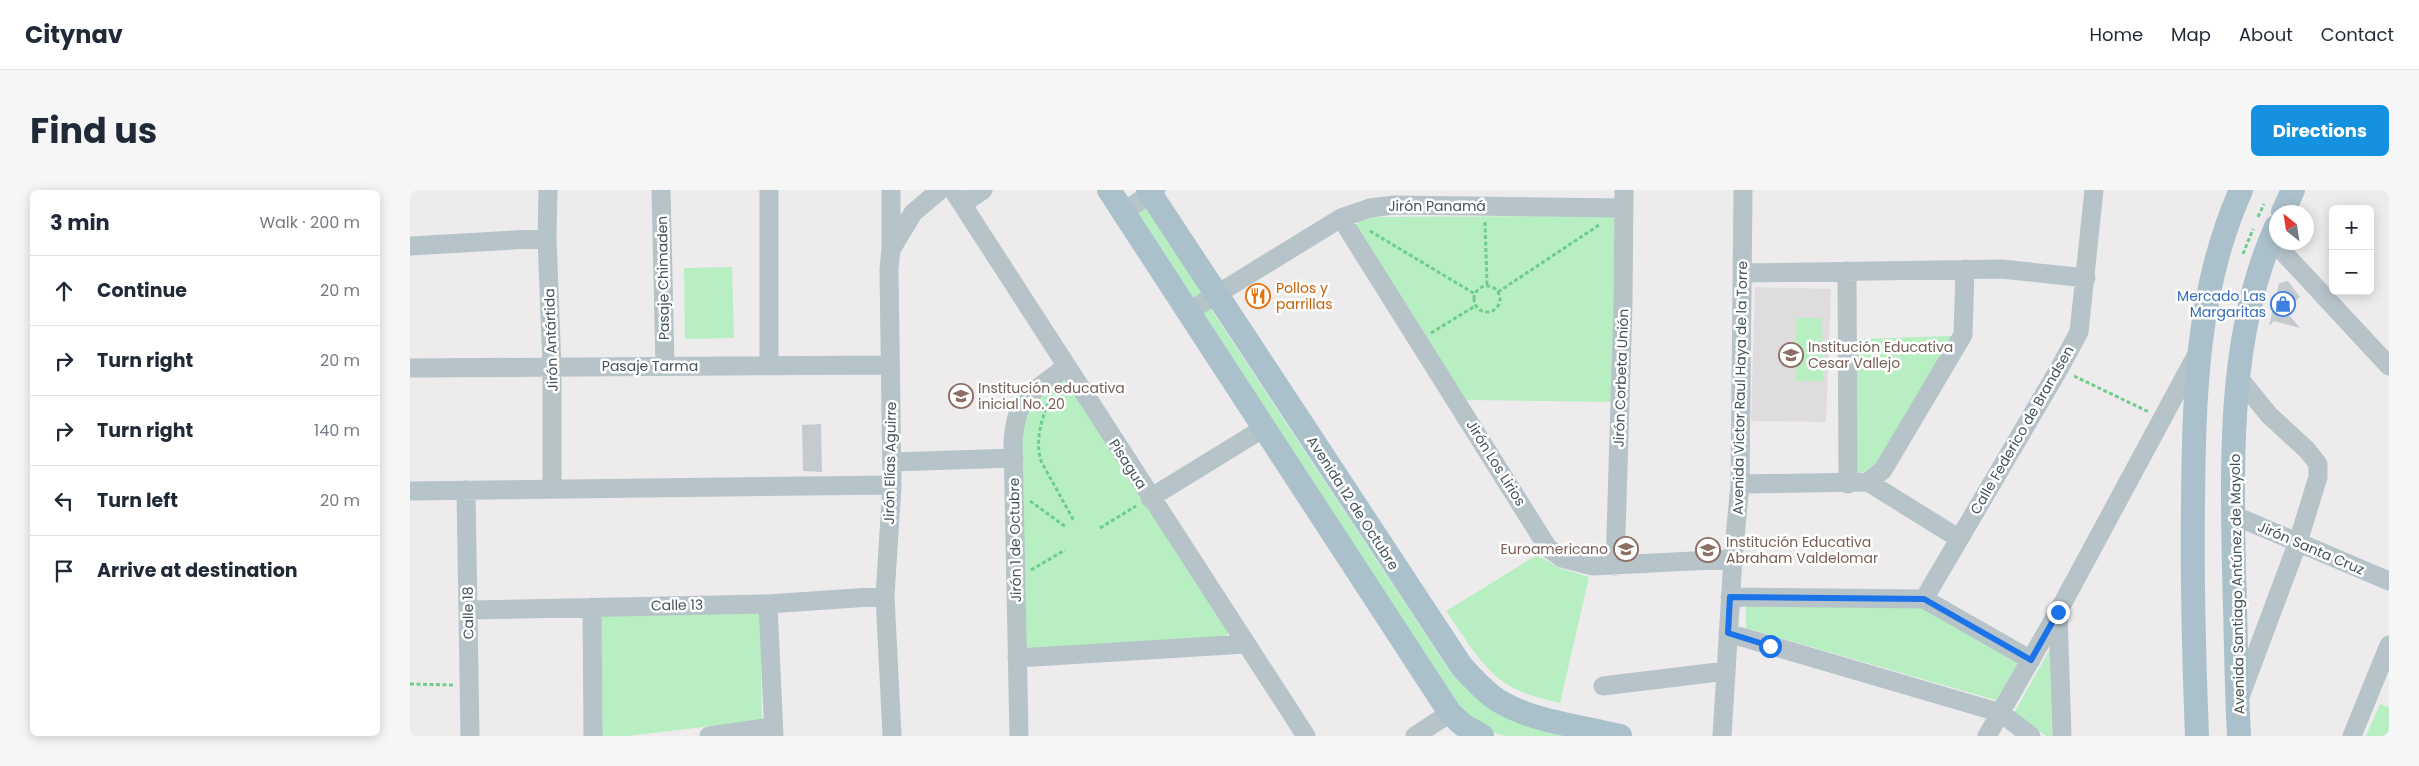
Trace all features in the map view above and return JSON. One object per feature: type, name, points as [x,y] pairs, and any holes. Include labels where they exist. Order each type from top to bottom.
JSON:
[{"type":"main road","points":[[1109,190],[1450,713],[1464,725],[1482,736]]},
{"type":"main road","points":[[2197,736],[2192,604],[2193,444],[2199,351],[2211,274],[2228,218],[2241,190]]},
{"type":"main road","points":[[2286,205],[2293,190]]},
{"type":"main road","name":"Avenida 12 de Octubre","points":[[1152,191],[1217,295],[1462,667],[1484,690],[1513,708],[1531,715],[1620,736]]},
{"type":"main road","name":"Avenida Santiago Antúnez de Mayolo","points":[[2240,736],[2233,515],[2239,378],[2248,310],[2269,248]]},
{"type":"street","name":"Jirón Antártida","points":[[548,190],[547,238],[552,367],[552,489]]},
{"type":"street","name":"Pasaje Chimaden","points":[[661,190],[665,366]]},
{"type":"street","points":[[769,190],[769,365]]},
{"type":"street","name":"Jirón Elías Aguirre","points":[[891,190],[889,269],[892,485],[885,596],[892,736]]},
{"type":"street","points":[[891,249],[913,213],[940,190]]},
{"type":"street","points":[[958,197],[983,190]]},
{"type":"street","name":"Avenida Victor Raul Haya de la Torre","points":[[1722,736],[1730,597],[1740,484],[1743,190]]},
{"type":"street","name":"Calle Federico de Brandsen","points":[[1924,599],[1958,538],[2060,369],[2079,332],[2094,190]]},
{"type":"street","points":[[2228,190],[2228,218]]},
{"type":"street","points":[[1123,212],[1152,191]]},
{"type":"street","name":"Pisagua","points":[[958,197],[1060,370],[1150,498],[1306,736]]},
{"type":"street","name":"Jirón Panamá","points":[[1188,312],[1343,217],[1370,208],[1394,205],[1484,206],[1624,199]]},
{"type":"street","name":"Jirón Corbeta Unión","points":[[1615,566],[1624,199]]},
{"type":"street","name":"Jirón Los Lirios","points":[[1343,217],[1548,548],[1562,558],[1578,564],[1615,566],[1733,559]]},
{"type":"street","points":[[410,246],[547,238]]},
{"type":"street","points":[[2289,250],[2389,366]]},
{"type":"street","points":[[1740,484],[1848,484],[1868,482],[1883,470],[1963,335],[1965,269]]},
{"type":"street","points":[[1743,273],[2002,269],[2086,278]]},
{"type":"street","points":[[1847,271],[1848,484]]},
{"type":"street","points":[[1987,736],[2058,612],[2199,351]]},
{"type":"street","name":"Pasaje Tarma","points":[[410,368],[890,365]]},
{"type":"street","name":"Jirón 1 de Octubre","points":[[1019,736],[1014,489],[1015,417],[1026,397],[1060,370]]},
{"type":"street","points":[[2238,703],[2298,542],[2318,477],[2318,464],[2307,450],[2269,415],[2239,378]]},
{"type":"street","points":[[1150,498],[1264,428]]},
{"type":"street","points":[[892,462],[1014,458]]},
{"type":"street","points":[[1868,482],[1958,538]]},
{"type":"street","points":[[410,491],[892,485]]},
{"type":"street","name":"Calle 18","points":[[466,490],[470,736]]},
{"type":"street","name":"Jirón Santa Cruz","points":[[2233,515],[2389,581]]},
{"type":"street","name":"Calle 13","points":[[469,610],[768,604],[885,596]]},
{"type":"street","points":[[1730,597],[1924,599],[2031,660]]},
{"type":"street","points":[[709,736],[773,732],[768,604]]},
{"type":"street","points":[[592,607],[593,736]]},
{"type":"street","points":[[2058,612],[2062,736]]},
{"type":"street","points":[[1728,633],[2001,712],[2031,736]]},
{"type":"street","points":[[1017,658],[1246,644]]},
{"type":"street","points":[[2352,736],[2389,645]]},
{"type":"street","points":[[1603,686],[1726,671]]},
{"type":"street","points":[[1414,736],[1450,713]]},
{"type":"path","points":[[1498,292],[1624,199]]},
{"type":"path","points":[[1484,206],[1487,286]]},
{"type":"path","points":[[1343,217],[1475,294]]},
{"type":"path","points":[[1487,286],[1498,292],[1500,301],[1493,311],[1484,312],[1476,306],[1475,294],[1480,288],[1487,286]]},
{"type":"path","points":[[1420,340],[1476,306]]},
{"type":"path","points":[[2060,369],[2162,418]]},
{"type":"path","points":[[1060,370],[1039,429],[1038,452],[1074,521]]},
{"type":"path","points":[[1014,489],[1066,527]]},
{"type":"path","points":[[1100,528],[1150,498]]},
{"type":"path","points":[[1016,580],[1065,550]]},
{"type":"path","points":[[410,684],[469,685]]},
{"type":"shaded area","name":"Institución Educativa Cesar Vallejo","points":[[1755,287],[1831,289],[1826,422],[1751,421]]},
{"type":"green space","points":[[1139,208],[1146,208],[1201,291],[1201,298],[1194,298],[1139,214]]},
{"type":"green space","points":[[1614,216],[1615,402],[1466,400],[1357,232],[1356,224],[1368,217]]},
{"type":"green space","points":[[732,267],[734,338],[685,339],[684,268]]},
{"type":"green space","points":[[1211,309],[1451,673],[1464,686],[1502,714],[1529,727],[1562,736],[1505,736],[1489,731],[1465,715],[1203,313],[1204,310]]},
{"type":"green space","points":[[1796,318],[1822,318],[1823,381],[1796,381]]},
{"type":"green space","points":[[1952,336],[1874,470],[1856,473],[1856,339]]},
{"type":"green space","points":[[1055,379],[1068,381],[1228,632],[1226,640],[1023,650],[1020,420],[1029,400]]},
{"type":"green space","points":[[1537,555],[1560,568],[1589,577],[1560,703],[1518,690],[1496,676],[1473,650],[1446,611]]},
{"type":"green space","points":[[1746,603],[1927,606],[2023,661],[2002,702],[1746,628]]},
{"type":"green space","points":[[760,609],[762,720],[627,736],[602,736],[599,615]]},
{"type":"green space","points":[[2050,649],[2052,736],[2046,736],[2014,713]]},
{"type":"green space","points":[[2380,704],[2389,707],[2389,736],[2366,736]]},
{"type":"building","name":"Mercado Las Margaritas","points":[[2288,281],[2300,297],[2285,310],[2300,328],[2274,321],[2269,326],[2279,283]]},
{"type":"building","points":[[821,424],[822,472],[803,471],[802,425]]},
{"type":"place","name":"Pollos y parrillas","points":[[1258,296]]},
{"type":"place","name":"Mercado Las Margaritas","points":[[2283,304]]},
{"type":"place","name":"Institución Educativa Cesar Vallejo","points":[[1791,355]]},
{"type":"place","name":"Institución educativa inicial No. 20","points":[[961,396]]},
{"type":"place","name":"Euroamericano","points":[[1626,549]]},
{"type":"place","name":"Institución Educativa Abraham Valdelomar","points":[[1708,550]]},
{"type":"route","points":[[1770,646],[1728,633],[1730,597],[1924,599],[2031,660],[2058,612]]}]
